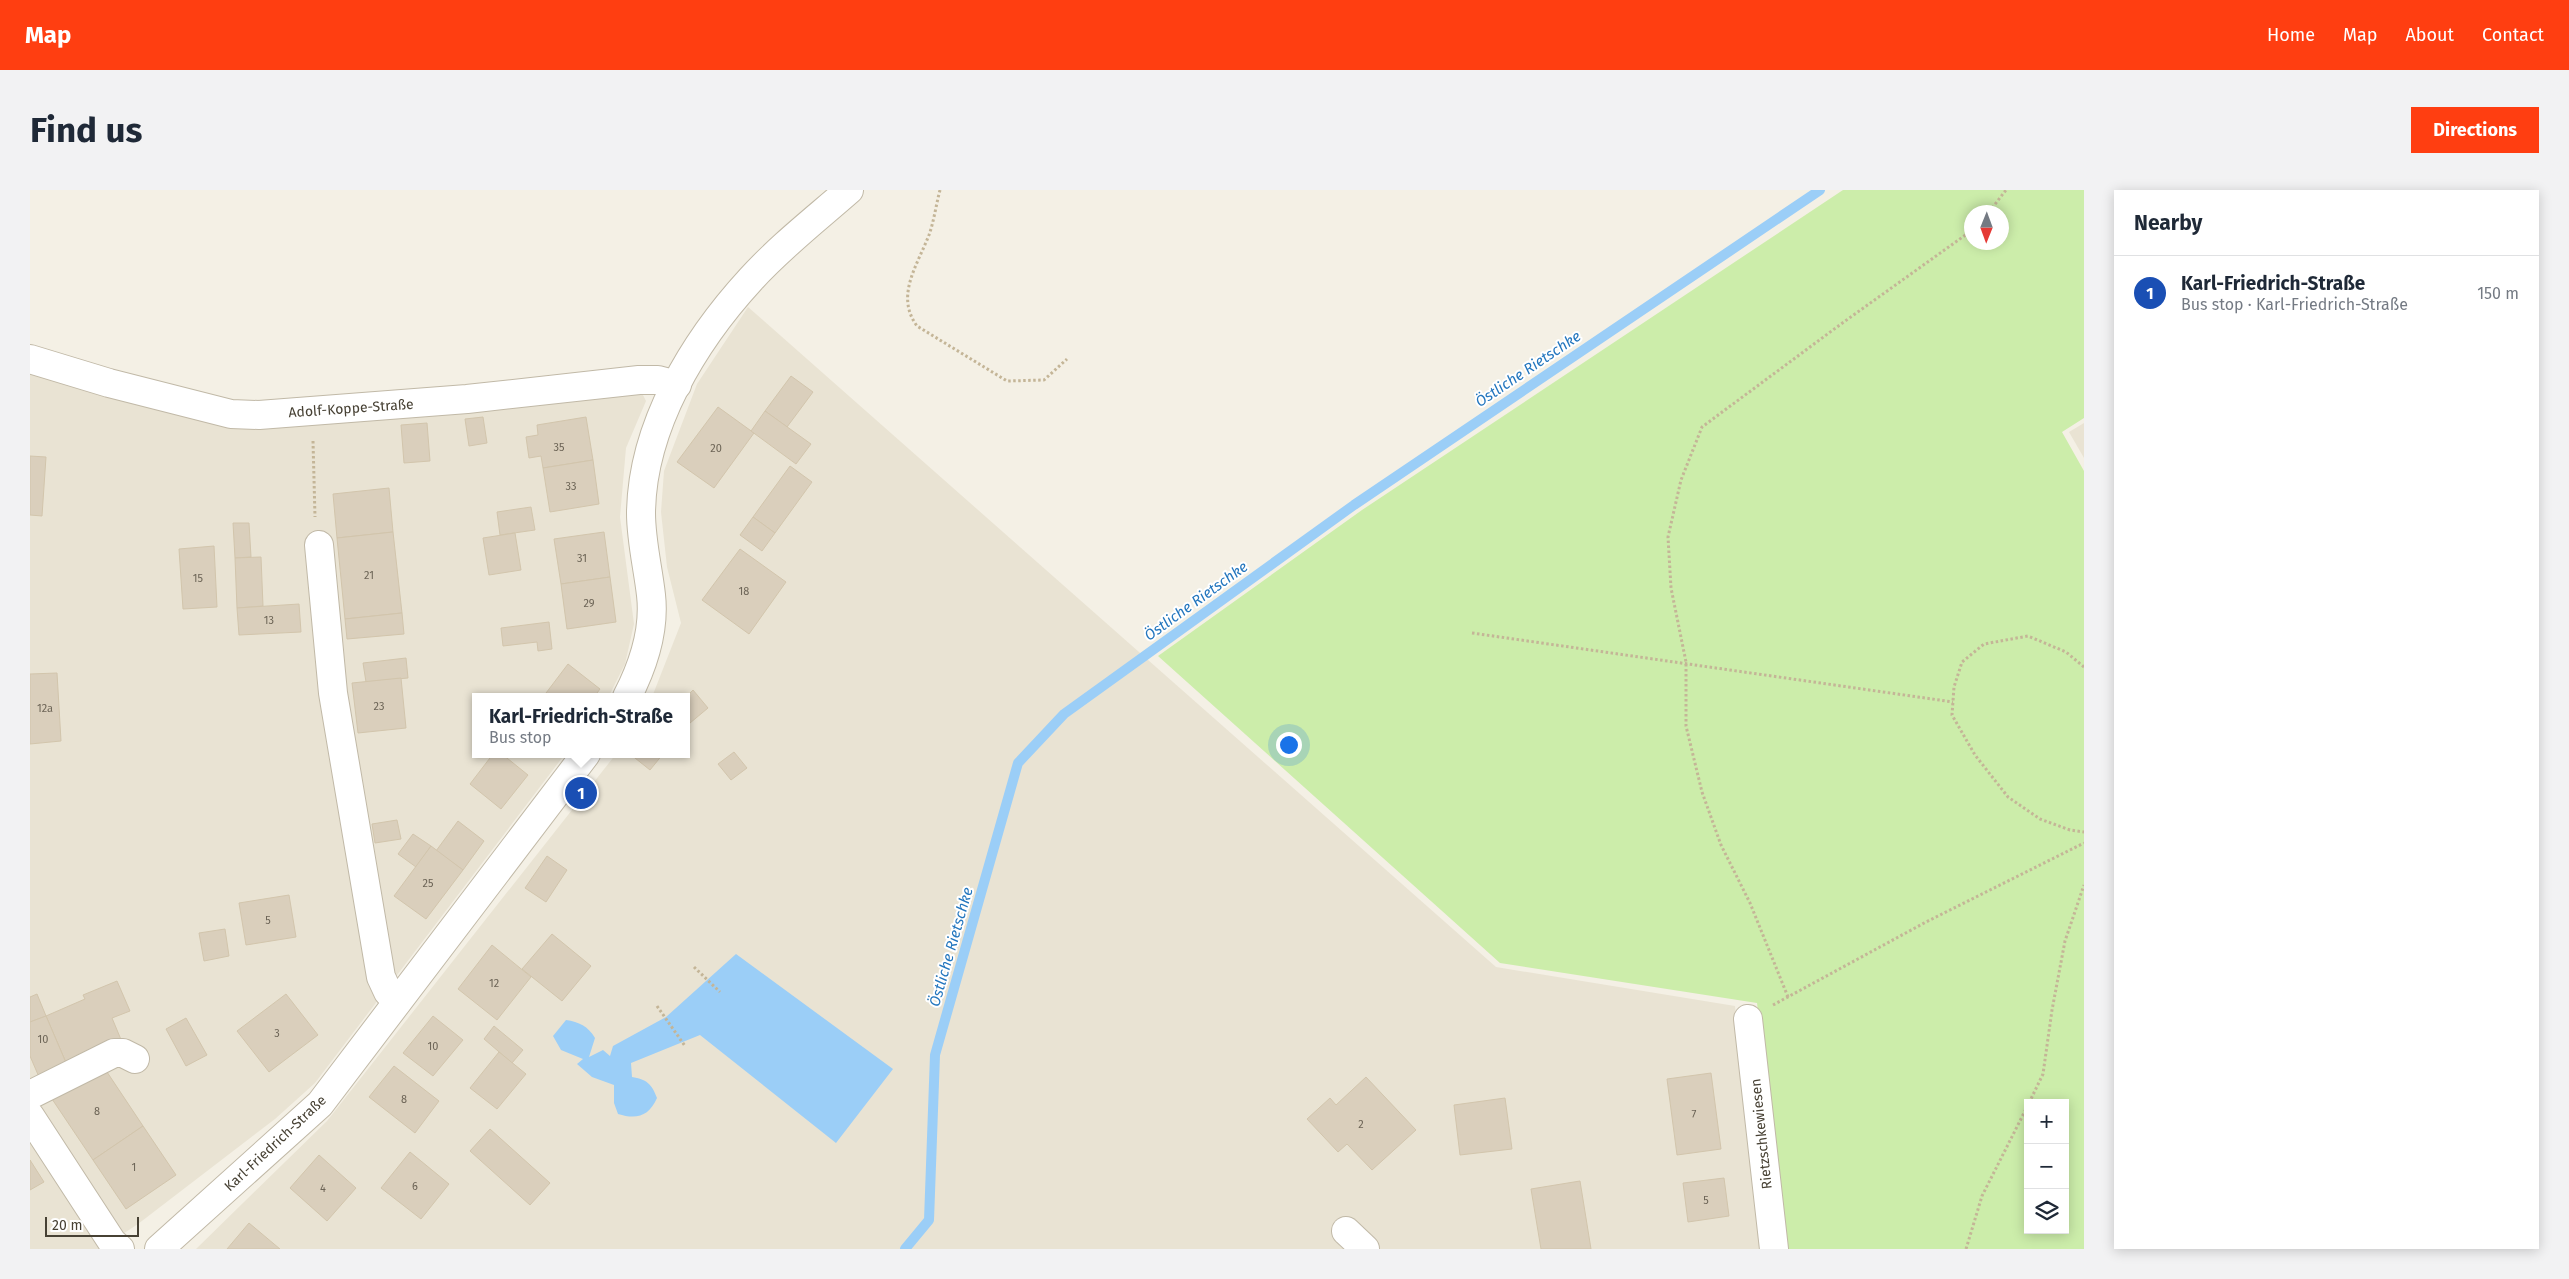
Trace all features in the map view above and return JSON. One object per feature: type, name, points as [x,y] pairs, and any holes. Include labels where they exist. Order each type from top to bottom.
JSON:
[{"type":"street","points":[[629,693],[638,676],[651,624],[652,597],[641,528],[642,488],[648,455],[660,418],[677,385],[719,319],[750,280],[778,251],[849,190]]},
{"type":"street","name":"Adolf-Koppe-Straße","points":[[30,359],[109,383],[232,414],[259,415],[467,400],[639,380],[658,380],[677,385]]},
{"type":"street","points":[[319,545],[333,693],[381,977],[388,992],[398,1002]]},
{"type":"street","name":"Karl-Friedrich-Straße","points":[[159,1249],[320,1104],[583,758]]},
{"type":"street","name":"Rietzschkewiesen","points":[[1748,1018],[1774,1249]]},
{"type":"street","points":[[30,1095],[114,1053],[123,1053],[135,1059]]},
{"type":"street","points":[[30,1116],[68,1177],[112,1242],[120,1249]]},
{"type":"path","points":[[940,190],[930,233],[909,282],[909,315],[917,326],[1007,381],[1044,380],[1067,358]]},
{"type":"path","points":[[1994,205],[2006,190]]},
{"type":"path","points":[[1788,997],[1750,903],[1721,845],[1702,792],[1686,726],[1686,662],[1671,588],[1668,538],[1681,480],[1702,427],[1964,237]]},
{"type":"path","points":[[314,509],[312,451],[316,410]]},
{"type":"path","points":[[1472,633],[1686,662],[1953,702]]},
{"type":"path","points":[[2084,667],[2066,652],[2028,636],[1984,644],[1962,662],[1954,687],[1952,715],[1975,755],[2008,797],[2040,820],[2070,830],[2084,832]]},
{"type":"path","points":[[1748,1018],[1926,922],[2084,843]]},
{"type":"path","points":[[2030,1099],[2042,1074],[2065,941],[2084,888]]},
{"type":"path","points":[[694,967],[720,992]]},
{"type":"path","points":[[657,1006],[685,1046]]},
{"type":"path","points":[[1966,1249],[1982,1196],[2024,1112]]},
{"type":"shaded area","points":[[748,307],[1496,967],[1735,1006],[1762,1249],[196,1249],[327,1121],[613,758],[690,758],[690,693],[654,693],[681,623],[667,567],[661,512],[664,471],[697,384]]},
{"type":"shaded area","points":[[30,372],[230,423],[641,391],[646,401],[626,448],[620,517],[634,624],[625,664],[610,693],[472,693],[472,758],[562,758],[315,1083],[275,1119],[138,1224],[100,1249],[30,1249]]},
{"type":"shaded area","points":[[2084,423],[2084,458],[2069,432]]},
{"type":"green space","points":[[1843,190],[2084,190],[2084,418],[2062,432],[2084,471],[2084,1249],[1787,1249],[1757,1003],[1500,963],[1158,656],[1362,510]]},
{"type":"water","points":[[736,954],[893,1069],[836,1143],[700,1035],[631,1063],[632,1077],[648,1083],[657,1098],[646,1113],[631,1117],[618,1114],[614,1103],[614,1085],[592,1077],[577,1064],[583,1059],[561,1050],[553,1036],[566,1020],[575,1022],[583,1025],[595,1038],[589,1057],[603,1050],[610,1056],[613,1046],[666,1017]]},
{"type":"building","points":[[791,376],[813,392],[787,427],[765,411]]},
{"type":"building","points":[[718,407],[754,433],[714,488],[677,462]]},
{"type":"building","points":[[765,411],[811,444],[796,464],[751,431]]},
{"type":"building","points":[[483,417],[487,443],[469,446],[465,419]]},
{"type":"building","points":[[586,417],[593,460],[543,468],[541,456],[529,458],[526,437],[538,435],[537,425]]},
{"type":"building","points":[[427,423],[430,461],[404,463],[401,425]]},
{"type":"building","points":[[30,456],[46,457],[42,516],[30,515]]},
{"type":"building","points":[[593,460],[599,504],[550,512],[543,468]]},
{"type":"building","points":[[790,466],[812,482],[775,533],[753,517]]},
{"type":"building","points":[[389,488],[393,532],[337,538],[333,494]]},
{"type":"building","points":[[531,507],[535,530],[500,535],[497,512]]},
{"type":"building","points":[[753,517],[775,533],[762,551],[740,535]]},
{"type":"building","points":[[233,523],[249,523],[251,557],[235,558]]},
{"type":"building","points":[[393,532],[402,613],[345,619],[337,538]]},
{"type":"building","points":[[604,532],[610,577],[561,584],[554,539]]},
{"type":"building","points":[[515,533],[521,570],[489,575],[483,538]]},
{"type":"building","points":[[214,546],[217,607],[183,609],[179,549]]},
{"type":"building","points":[[740,549],[786,582],[749,634],[702,600]]},
{"type":"building","points":[[261,557],[263,606],[237,608],[235,558]]},
{"type":"building","points":[[610,577],[616,622],[567,629],[561,584]]},
{"type":"building","points":[[299,604],[301,632],[239,635],[237,608]]},
{"type":"building","points":[[402,613],[404,634],[347,639],[345,619]]},
{"type":"building","points":[[549,622],[552,649],[538,651],[537,642],[503,646],[501,628]]},
{"type":"building","points":[[406,658],[408,678],[366,682],[363,663]]},
{"type":"building","points":[[568,664],[600,689],[597,693],[546,693]]},
{"type":"building","points":[[57,673],[61,741],[30,744],[30,674]]},
{"type":"building","points":[[401,678],[406,728],[358,733],[352,683]]},
{"type":"building","points":[[693,690],[708,708],[690,723],[690,693]]},
{"type":"building","points":[[734,752],[747,768],[731,780],[718,764]]},
{"type":"building","points":[[490,758],[507,758],[528,775],[501,809],[470,784]]},
{"type":"building","points":[[635,758],[660,758],[650,770]]},
{"type":"building","points":[[397,820],[401,839],[375,843],[372,824]]},
{"type":"building","points":[[458,821],[484,841],[463,870],[436,851]]},
{"type":"building","points":[[413,834],[431,846],[416,867],[398,854]]},
{"type":"building","points":[[431,846],[463,870],[426,919],[394,896]]},
{"type":"building","points":[[547,856],[567,870],[546,902],[525,888]]},
{"type":"building","points":[[289,895],[296,937],[246,945],[239,903]]},
{"type":"building","points":[[225,929],[229,956],[204,961],[199,933]]},
{"type":"building","points":[[552,934],[591,966],[562,1001],[522,969]]},
{"type":"building","points":[[492,945],[531,977],[497,1020],[458,989]]},
{"type":"building","points":[[117,981],[130,1011],[112,1018],[122,1042],[67,1065],[46,1016],[85,999],[83,995]]},
{"type":"building","points":[[37,994],[46,1016],[30,1022],[30,997]]},
{"type":"building","points":[[286,994],[318,1035],[269,1072],[237,1031]]},
{"type":"building","points":[[46,1016],[67,1065],[39,1077],[30,1056],[30,1022]]},
{"type":"building","points":[[433,1016],[463,1040],[433,1076],[403,1053]]},
{"type":"building","points":[[186,1018],[207,1055],[186,1066],[166,1029]]},
{"type":"building","points":[[494,1026],[523,1050],[512,1063],[484,1039]]},
{"type":"building","points":[[499,1052],[526,1074],[497,1109],[470,1088]]},
{"type":"building","points":[[101,1063],[143,1126],[93,1160],[50,1096]]},
{"type":"building","points":[[394,1066],[439,1101],[415,1133],[369,1097]]},
{"type":"building","points":[[1711,1073],[1721,1149],[1677,1155],[1667,1079]]},
{"type":"building","points":[[1366,1077],[1416,1130],[1372,1170],[1347,1144],[1338,1152],[1307,1119],[1330,1098],[1336,1105]]},
{"type":"building","points":[[1505,1098],[1512,1149],[1460,1155],[1454,1105]]},
{"type":"building","points":[[143,1126],[176,1175],[126,1209],[93,1160]]},
{"type":"building","points":[[490,1129],[550,1183],[530,1205],[470,1151]]},
{"type":"building","points":[[410,1152],[449,1184],[421,1219],[381,1188]]},
{"type":"building","points":[[319,1155],[356,1188],[327,1221],[290,1188]]},
{"type":"building","points":[[30,1160],[44,1182],[30,1190]]},
{"type":"building","points":[[1724,1178],[1729,1216],[1688,1222],[1683,1183]]},
{"type":"building","points":[[1580,1181],[1591,1249],[1541,1249],[1531,1189]]},
{"type":"building","points":[[249,1223],[280,1249],[227,1249]]},
{"type":"waterway","name":"Östliche Rietschke","points":[[905,1249],[929,1220],[935,1055],[1018,763],[1064,714],[1354,505],[1820,190]]},
{"type":"place","name":"Karl-Friedrich-Straße","points":[[581,793]]}]
